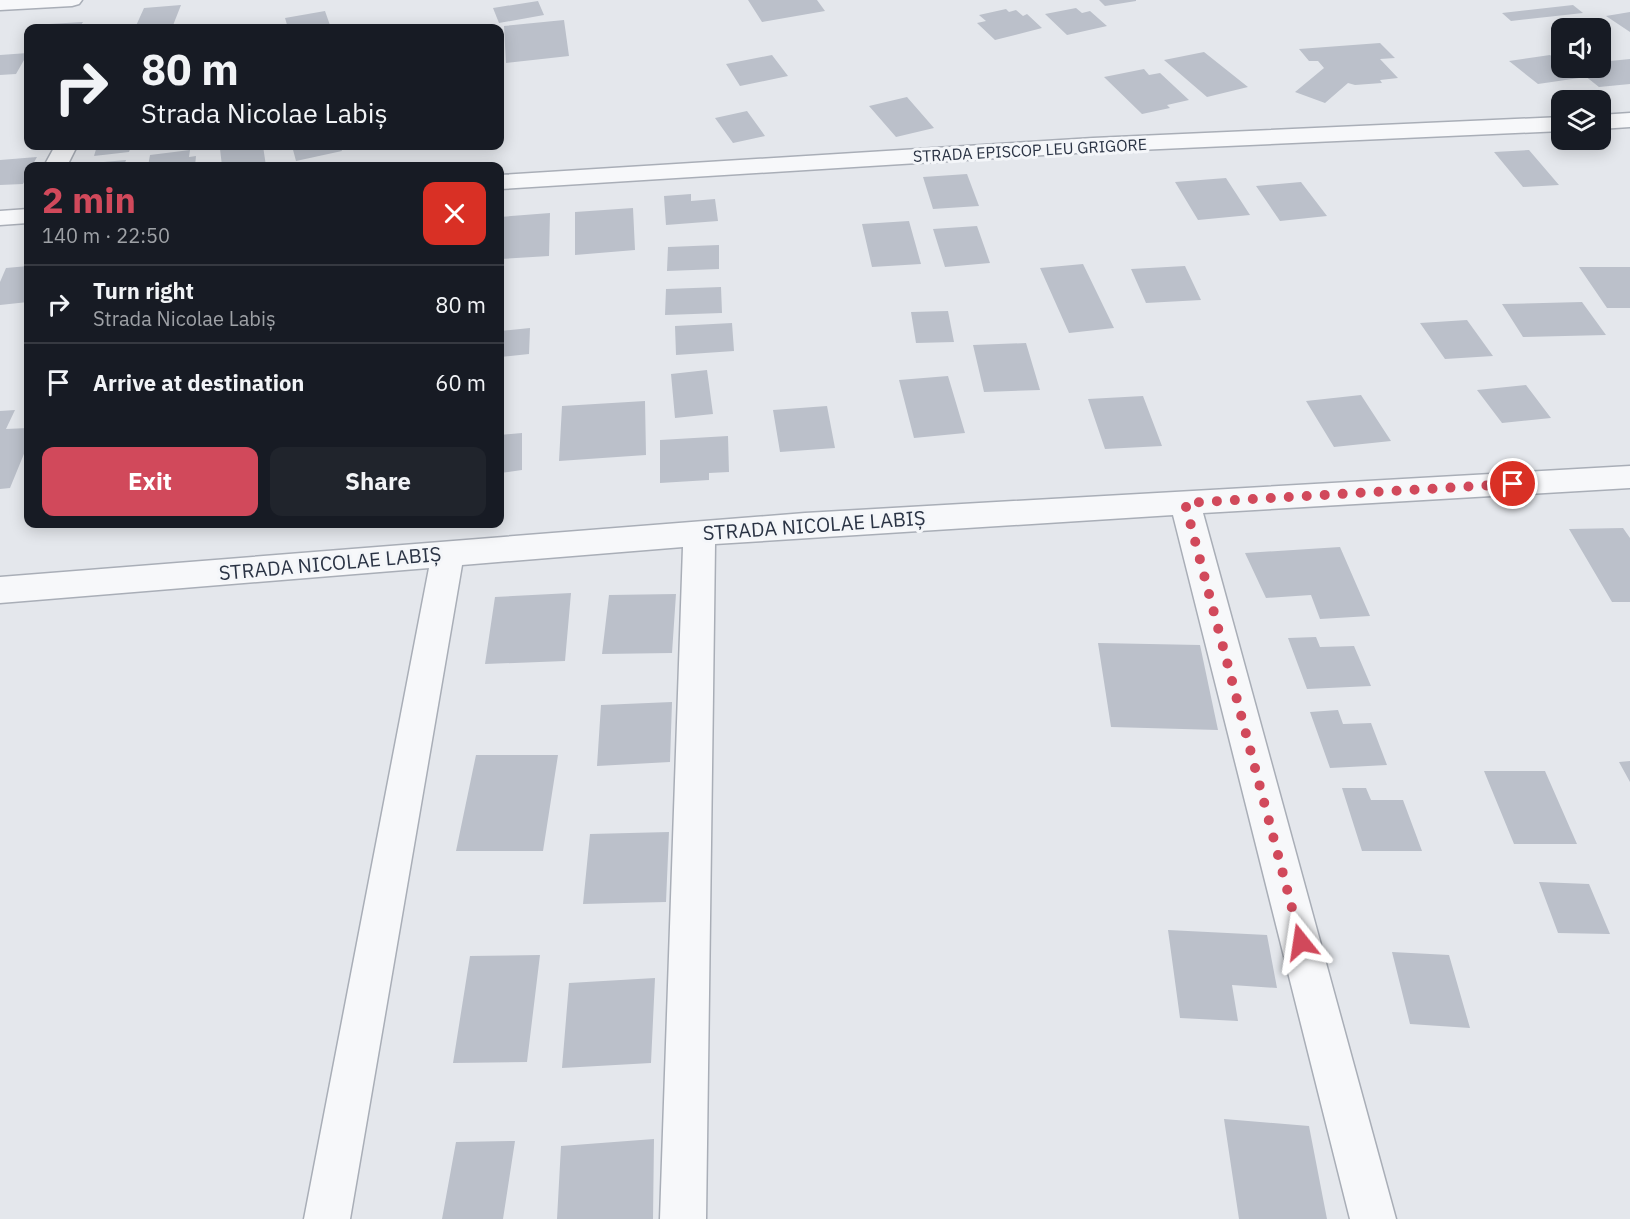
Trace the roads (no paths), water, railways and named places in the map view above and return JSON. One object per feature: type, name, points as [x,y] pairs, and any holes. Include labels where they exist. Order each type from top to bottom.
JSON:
[{"type":"street","points":[[0,4],[72,0]]},
{"type":"street","points":[[1611,121],[1630,120]]},
{"type":"street","name":"STRADA EPISCOP LEU GRIGORE","points":[[504,182],[1093,145],[1551,124]]},
{"type":"street","points":[[0,218],[24,216]]},
{"type":"street","name":"STRADA NICOLAE LABIȘ","points":[[0,590],[699,533],[1630,477]]},
{"type":"street","points":[[1185,503],[1373,1219]]},
{"type":"street","points":[[683,1219],[699,533]]},
{"type":"street","points":[[327,1219],[448,554]]}]
